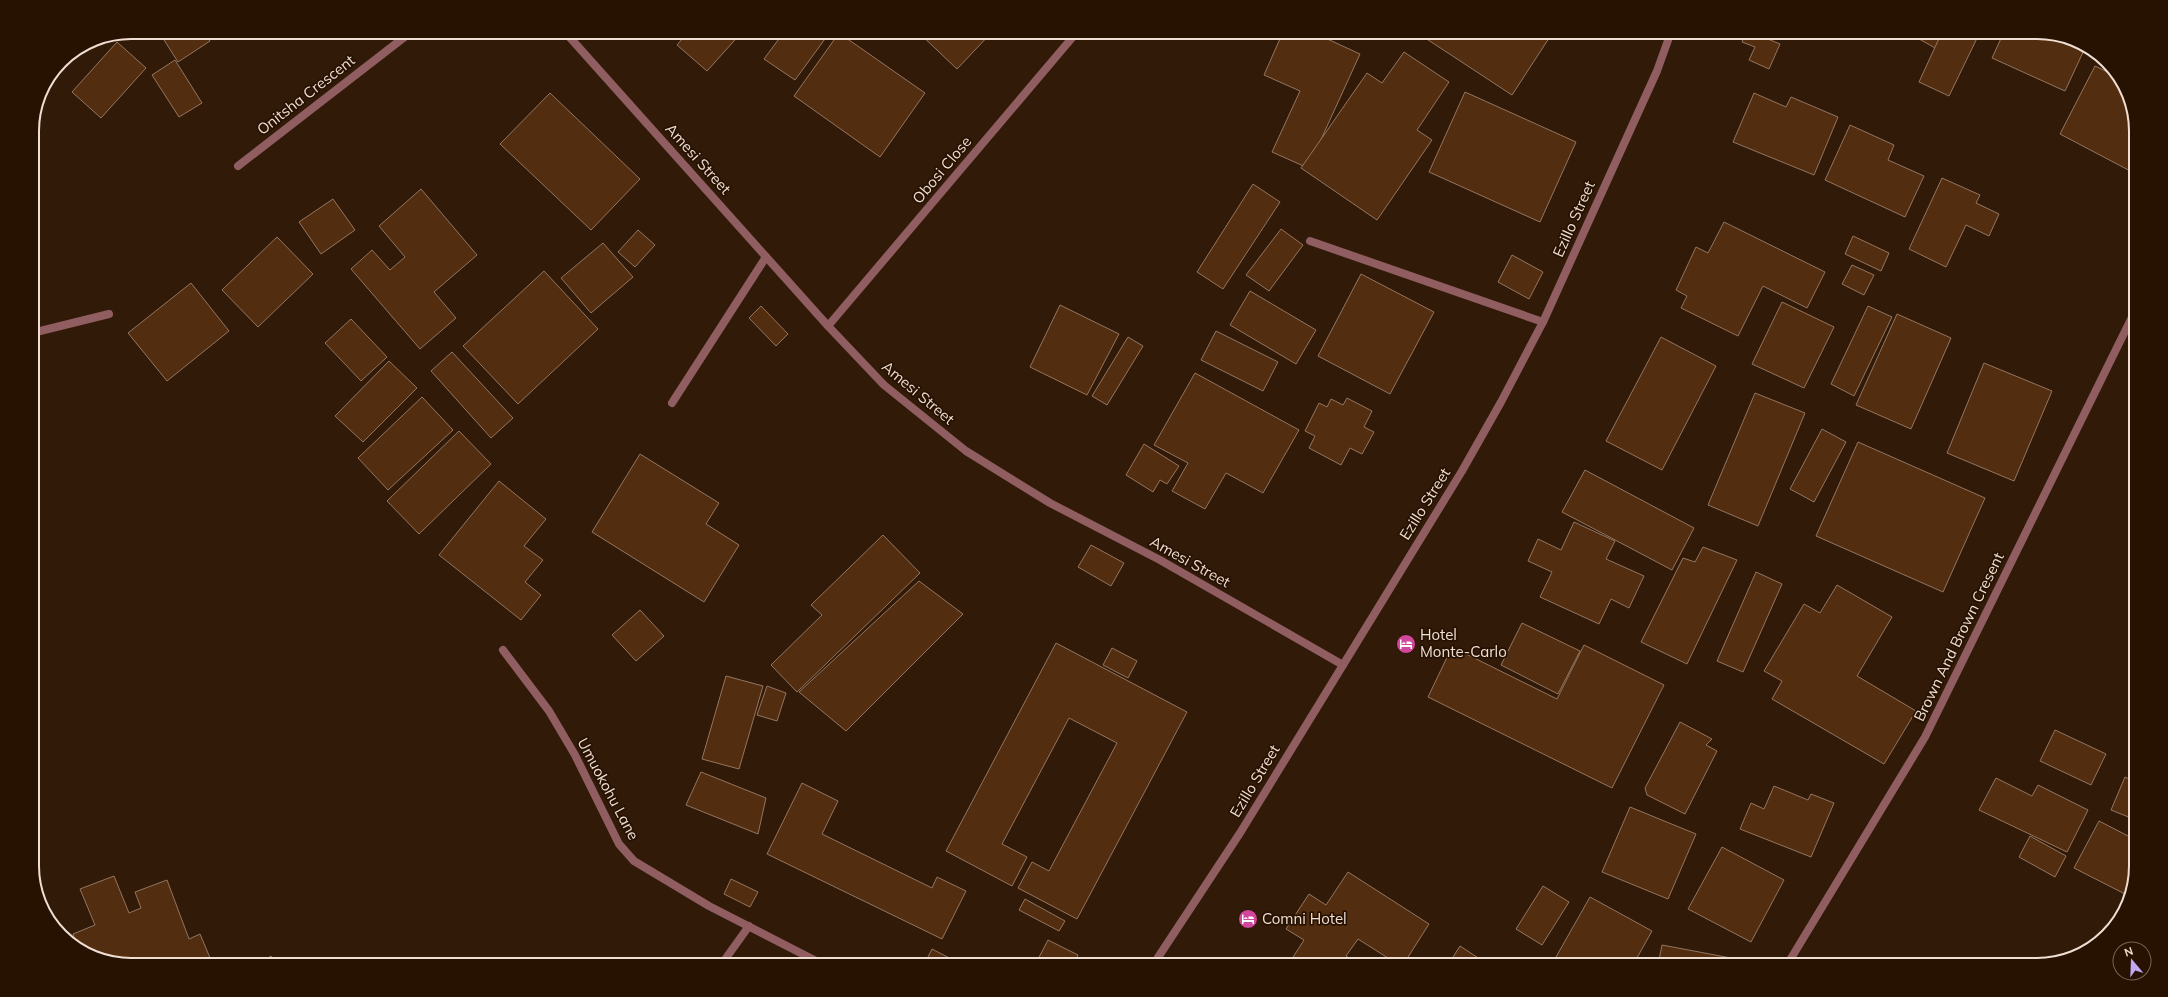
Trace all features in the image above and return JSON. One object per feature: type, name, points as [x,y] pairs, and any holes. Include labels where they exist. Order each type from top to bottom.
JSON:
[{"type":"street","name":"Onitsha Crescent","points":[[238,166],[402,39]]},
{"type":"street","name":"Amesi Street","points":[[571,39],[828,326],[884,385],[966,451],[1050,504],[1160,560],[1343,665]]},
{"type":"street","name":"Obosi Close","points":[[828,326],[1071,39]]},
{"type":"street","name":"Ezillo Street","points":[[1158,958],[1240,833],[1462,471],[1543,322],[1657,71],[1669,39]]},
{"type":"street","points":[[1310,241],[1543,322]]},
{"type":"street","points":[[672,404],[766,256]]},
{"type":"street","points":[[39,332],[109,314]]},
{"type":"street","name":"Brown And Brown Cresent","points":[[1791,958],[1925,737],[2129,324]]},
{"type":"street","name":"Umuokohu Lane","points":[[503,650],[549,711],[575,755],[619,844],[634,862],[709,906],[811,958]]},
{"type":"street","points":[[726,958],[749,926]]},
{"type":"building","points":[[163,39],[209,39],[210,41],[178,62]]},
{"type":"building","points":[[682,39],[736,39],[707,71],[677,45]]},
{"type":"building","points":[[779,39],[825,39],[795,80],[764,59]]},
{"type":"building","points":[[835,39],[848,39],[925,93],[880,157],[794,96]]},
{"type":"building","points":[[925,39],[985,39],[957,69]]},
{"type":"building","points":[[1280,39],[1327,39],[1360,54],[1308,168],[1272,152],[1300,91],[1264,75]]},
{"type":"building","points":[[1427,39],[1548,39],[1512,95]]},
{"type":"building","points":[[1743,39],[1768,39],[1780,44],[1769,69],[1749,60],[1755,47],[1742,42]]},
{"type":"building","points":[[1919,39],[1940,39],[1935,48]]},
{"type":"building","points":[[1939,39],[1977,39],[1949,96],[1919,82]]},
{"type":"building","points":[[2001,39],[2043,39],[2061,42],[2083,51],[2065,91],[1992,58]]},
{"type":"building","points":[[117,42],[146,68],[101,118],[72,92]]},
{"type":"building","points":[[1404,52],[1449,82],[1417,130],[1432,140],[1377,220],[1301,168],[1367,73],[1382,83]]},
{"type":"building","points":[[175,60],[202,103],[179,117],[152,75]]},
{"type":"building","points":[[2095,66],[2108,72],[2120,90],[2127,113],[2129,125],[2129,170],[2060,134]]},
{"type":"building","points":[[1465,92],[1576,142],[1540,222],[1429,172]]},
{"type":"building","points":[[550,93],[640,179],[591,230],[500,144]]},
{"type":"building","points":[[1754,93],[1786,107],[1791,97],[1838,117],[1814,175],[1733,142]]},
{"type":"building","points":[[1850,125],[1894,145],[1888,160],[1924,176],[1905,217],[1825,180]]},
{"type":"building","points":[[1942,178],[1980,195],[1976,203],[1999,214],[1989,236],[1966,225],[1946,267],[1909,249]]},
{"type":"building","points":[[1253,184],[1280,202],[1223,289],[1197,272]]},
{"type":"building","points":[[421,189],[477,255],[434,292],[456,318],[420,349],[351,269],[372,250],[390,270],[405,257],[379,226]]},
{"type":"building","points":[[333,199],[355,230],[321,254],[299,222]]},
{"type":"building","points":[[1724,222],[1825,272],[1807,308],[1763,286],[1738,336],[1681,308],[1687,296],[1676,290],[1696,247],[1708,253]]},
{"type":"building","points":[[1281,229],[1303,245],[1269,291],[1246,275]]},
{"type":"building","points":[[638,230],[655,245],[635,267],[618,252]]},
{"type":"building","points":[[1853,236],[1889,253],[1881,271],[1845,254]]},
{"type":"building","points":[[277,237],[313,274],[258,327],[222,290]]},
{"type":"building","points":[[603,243],[633,277],[591,313],[561,278]]},
{"type":"building","points":[[1512,255],[1543,272],[1529,299],[1498,282]]},
{"type":"building","points":[[1852,265],[1874,275],[1864,295],[1842,284]]},
{"type":"building","points":[[544,271],[598,329],[518,404],[463,346]]},
{"type":"building","points":[[1361,274],[1434,312],[1390,394],[1318,356]]},
{"type":"building","points":[[191,283],[229,331],[167,381],[128,333]]},
{"type":"building","points":[[1250,291],[1316,330],[1296,364],[1230,325]]},
{"type":"building","points":[[1782,302],[1834,327],[1804,388],[1752,364]]},
{"type":"building","points":[[1060,305],[1119,334],[1087,395],[1030,367]]},
{"type":"building","points":[[761,306],[788,334],[776,346],[749,318]]},
{"type":"building","points":[[1868,306],[1892,317],[1854,396],[1831,384]]},
{"type":"building","points":[[1897,314],[1951,338],[1911,429],[1856,405]]},
{"type":"building","points":[[351,319],[387,357],[361,381],[325,343]]},
{"type":"building","points":[[1216,331],[1278,362],[1263,391],[1201,360]]},
{"type":"building","points":[[1128,337],[1143,346],[1107,405],[1092,396]]},
{"type":"building","points":[[1661,337],[1716,366],[1662,470],[1606,441]]},
{"type":"building","points":[[452,352],[513,418],[491,438],[431,371]]},
{"type":"building","points":[[389,361],[417,388],[363,442],[335,416]]},
{"type":"building","points":[[1984,363],[2052,391],[2014,481],[1947,453]]},
{"type":"building","points":[[1195,373],[1299,430],[1263,493],[1226,473],[1205,509],[1172,491],[1188,463],[1154,445]]},
{"type":"building","points":[[1755,393],[1805,413],[1758,526],[1708,505]]},
{"type":"building","points":[[422,397],[453,430],[388,490],[358,458]]},
{"type":"building","points":[[1347,398],[1372,411],[1364,427],[1374,432],[1362,454],[1350,448],[1341,465],[1309,448],[1315,436],[1305,431],[1319,403],[1327,407],[1331,399],[1343,405]]},
{"type":"building","points":[[1822,429],[1846,442],[1814,502],[1790,489]]},
{"type":"building","points":[[459,431],[491,464],[419,534],[387,501]]},
{"type":"building","points":[[1858,442],[1985,498],[1943,592],[1816,536]]},
{"type":"building","points":[[1144,444],[1179,466],[1167,484],[1160,480],[1153,492],[1126,475]]},
{"type":"building","points":[[640,454],[719,503],[706,524],[739,545],[704,602],[592,532]]},
{"type":"building","points":[[1585,470],[1694,528],[1672,570],[1562,512]]},
{"type":"building","points":[[499,481],[546,519],[524,546],[543,560],[525,582],[541,595],[521,620],[439,555]]},
{"type":"building","points":[[1574,522],[1615,541],[1606,559],[1644,576],[1629,608],[1611,599],[1599,624],[1540,597],[1552,572],[1528,561],[1538,539],[1561,550]]},
{"type":"building","points":[[883,535],[920,573],[797,692],[771,665],[822,615],[811,605]]},
{"type":"building","points":[[1091,545],[1124,563],[1111,586],[1078,567]]},
{"type":"building","points":[[1703,547],[1737,560],[1687,664],[1641,642],[1683,558],[1695,562]]},
{"type":"building","points":[[1756,572],[1782,584],[1743,672],[1717,661]]},
{"type":"building","points":[[919,581],[963,614],[846,731],[799,692]]},
{"type":"building","points":[[1837,585],[1892,617],[1857,676],[1916,711],[1884,764],[1772,699],[1782,681],[1764,671],[1804,604],[1820,613]]},
{"type":"building","points":[[640,610],[664,636],[636,661],[612,635]]},
{"type":"building","points":[[1522,623],[1580,651],[1558,694],[1501,665]]},
{"type":"building","points":[[1056,643],[1187,712],[1077,919],[1018,888],[1032,862],[1049,871],[1117,743],[1069,718],[1002,844],[1027,857],[1012,886],[946,851]]},
{"type":"building","points":[[1584,645],[1664,685],[1612,788],[1428,697],[1452,647],[1557,699]]},
{"type":"building","points":[[1112,648],[1137,661],[1128,678],[1103,665]]},
{"type":"building","points":[[726,676],[763,686],[739,769],[702,759]]},
{"type":"building","points":[[767,686],[786,693],[777,721],[757,715]]},
{"type":"building","points":[[1680,722],[1712,739],[1706,745],[1717,751],[1685,814],[1647,795],[1645,788]]},
{"type":"building","points":[[2055,730],[2106,754],[2091,785],[2040,761]]},
{"type":"building","points":[[701,772],[766,798],[758,834],[686,805]]},
{"type":"building","points":[[2125,777],[2129,779],[2129,817],[2111,810]]},
{"type":"building","points":[[1996,778],[2032,796],[2038,785],[2088,810],[2067,852],[1979,810]]},
{"type":"building","points":[[802,783],[838,801],[822,834],[932,888],[937,877],[966,891],[942,939],[767,854]]},
{"type":"building","points":[[1774,786],[1808,800],[1811,794],[1834,803],[1811,857],[1740,829],[1751,803],[1764,809]]},
{"type":"building","points":[[1630,807],[1696,834],[1668,899],[1602,872]]},
{"type":"building","points":[[2099,821],[2129,836],[2129,866],[2125,894],[2074,868]]},
{"type":"building","points":[[2030,836],[2066,856],[2055,877],[2019,857]]},
{"type":"building","points":[[1722,847],[1784,880],[1751,942],[1688,909]]},
{"type":"building","points":[[1348,872],[1429,924],[1407,958],[1388,958],[1358,939],[1346,956],[1349,958],[1292,958],[1304,940],[1286,929],[1309,894],[1326,905]]},
{"type":"building","points":[[114,876],[129,913],[141,908],[135,892],[167,880],[189,939],[200,934],[210,958],[125,958],[107,955],[85,946],[75,939],[73,934],[95,925],[80,889]]},
{"type":"building","points":[[731,879],[758,892],[750,907],[724,894]]},
{"type":"building","points":[[1543,886],[1569,902],[1542,945],[1516,929]]},
{"type":"building","points":[[1590,897],[1652,931],[1637,958],[1556,957]]},
{"type":"building","points":[[1025,899],[1065,921],[1059,931],[1019,910]]},
{"type":"building","points":[[1048,940],[1078,955],[1076,958],[1039,958]]},
{"type":"building","points":[[1662,945],[1731,958],[1659,958]]},
{"type":"building","points":[[1460,946],[1478,958],[1452,958]]},
{"type":"building","points":[[932,949],[949,958],[928,958]]},
{"type":"place","name":"Hotel Monte-Carlo","points":[[1406,644]]},
{"type":"place","name":"Comni Hotel","points":[[1248,919]]}]
